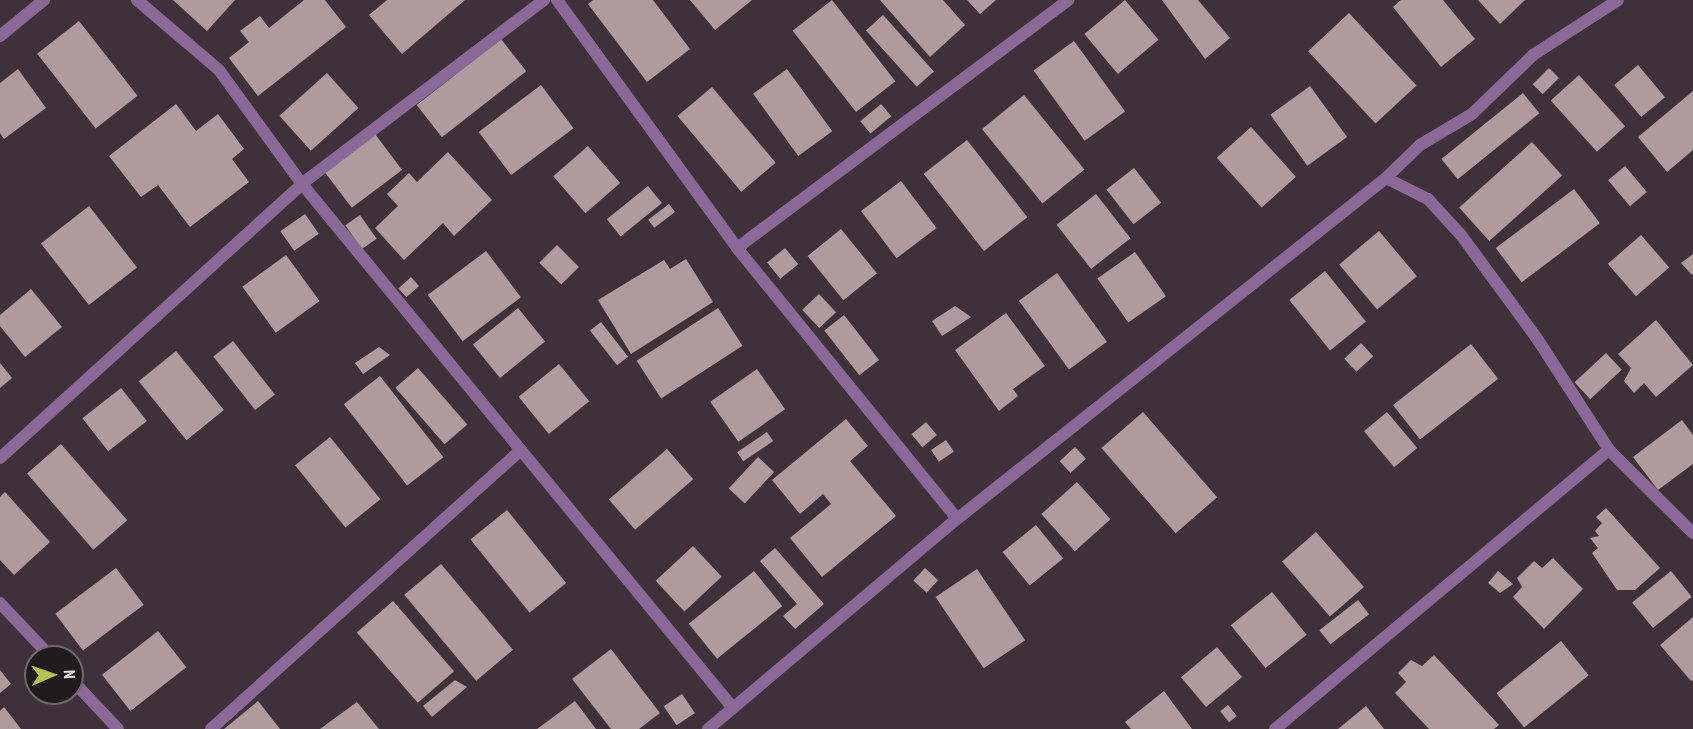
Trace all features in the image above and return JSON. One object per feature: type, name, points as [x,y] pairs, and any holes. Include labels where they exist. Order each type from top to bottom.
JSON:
[{"type":"street","points":[[0,36],[44,0]]},
{"type":"street","points":[[136,0],[219,69],[302,184],[733,708]]},
{"type":"street","points":[[0,458],[302,184],[544,0]]},
{"type":"street","points":[[556,0],[737,248],[957,519]]},
{"type":"street","points":[[737,248],[1068,0]]},
{"type":"street","points":[[708,729],[957,519],[1386,178],[1420,146],[1472,114],[1533,55],[1618,0]]},
{"type":"street","points":[[1386,178],[1428,199],[1461,235],[1536,337],[1609,450],[1693,533]]},
{"type":"street","points":[[211,729],[521,450]]},
{"type":"street","points":[[1275,729],[1609,450]]},
{"type":"street","points":[[0,603],[40,645]]},
{"type":"street","points":[[84,693],[118,729]]},
{"type":"building","points":[[173,0],[235,0],[207,31]]},
{"type":"building","points":[[304,0],[325,0],[346,27],[258,96],[229,58],[249,42],[240,31],[260,16],[269,28]]},
{"type":"building","points":[[387,0],[465,0],[402,54],[369,15]]},
{"type":"building","points":[[593,0],[653,0],[690,49],[647,82],[588,4]]},
{"type":"building","points":[[690,0],[752,0],[715,30]]},
{"type":"building","points":[[832,0],[895,81],[856,112],[793,31]]},
{"type":"building","points":[[880,0],[943,0],[965,25],[930,57]]},
{"type":"building","points":[[967,0],[996,0],[980,14]]},
{"type":"building","points":[[1125,0],[1158,40],[1118,74],[1084,34]]},
{"type":"building","points":[[1162,0],[1198,0],[1230,38],[1205,59]]},
{"type":"building","points":[[1401,0],[1443,0],[1475,39],[1441,67],[1393,7]]},
{"type":"building","points":[[1478,0],[1525,0],[1500,24]]},
{"type":"building","points":[[1349,13],[1417,85],[1376,124],[1308,51]]},
{"type":"building","points":[[883,15],[934,71],[917,87],[866,30]]},
{"type":"building","points":[[79,21],[137,96],[96,128],[37,54]]},
{"type":"building","points":[[501,39],[526,71],[442,137],[417,105]]},
{"type":"building","points":[[1074,41],[1125,111],[1085,141],[1034,70]]},
{"type":"building","points":[[1638,65],[1665,97],[1641,117],[1614,85]]},
{"type":"building","points":[[1549,68],[1559,78],[1543,94],[1533,84]]},
{"type":"building","points":[[18,69],[46,108],[4,139],[0,133],[0,83]]},
{"type":"building","points":[[787,69],[832,131],[798,156],[753,94]]},
{"type":"building","points":[[327,73],[358,108],[311,151],[279,116]]},
{"type":"building","points":[[1579,75],[1625,126],[1597,152],[1551,100]]},
{"type":"building","points":[[541,85],[573,128],[511,175],[479,132]]},
{"type":"building","points":[[1310,86],[1347,137],[1307,166],[1270,115]]},
{"type":"building","points":[[712,87],[776,163],[741,192],[678,116]]},
{"type":"building","points":[[1693,91],[1693,150],[1667,172],[1638,137]]},
{"type":"building","points":[[1523,93],[1539,113],[1458,179],[1441,159]]},
{"type":"building","points":[[1024,95],[1084,170],[1042,204],[982,129]]},
{"type":"building","points":[[176,104],[196,131],[218,114],[244,149],[232,159],[249,182],[190,227],[158,185],[141,197],[109,156]]},
{"type":"building","points":[[881,104],[891,116],[871,134],[860,121]]},
{"type":"building","points":[[1251,127],[1296,177],[1262,208],[1217,158]]},
{"type":"building","points":[[375,134],[402,170],[352,208],[325,172]]},
{"type":"building","points":[[967,140],[1027,217],[984,251],[924,174]]},
{"type":"building","points":[[1532,142],[1562,175],[1489,241],[1459,208]]},
{"type":"building","points":[[588,146],[620,183],[585,213],[553,176]]},
{"type":"building","points":[[448,152],[492,200],[454,236],[443,223],[404,260],[375,228],[398,206],[387,194],[409,173],[417,182]]},
{"type":"building","points":[[1625,166],[1647,192],[1630,206],[1608,180]]},
{"type":"building","points":[[1134,168],[1161,203],[1134,224],[1106,190]]},
{"type":"building","points":[[901,181],[937,228],[897,258],[861,211]]},
{"type":"building","points":[[648,186],[662,203],[621,236],[607,219]]},
{"type":"building","points":[[1574,189],[1600,223],[1522,282],[1496,248]]},
{"type":"building","points":[[1096,194],[1130,238],[1091,269],[1057,225]]},
{"type":"building","points":[[669,204],[675,212],[654,228],[648,220]]},
{"type":"building","points":[[89,206],[137,267],[89,305],[41,244]]},
{"type":"building","points":[[305,214],[319,234],[294,251],[280,231]]},
{"type":"building","points":[[360,215],[377,239],[362,249],[345,225]]},
{"type":"building","points":[[841,229],[877,273],[843,300],[808,256]]},
{"type":"building","points":[[1379,231],[1417,276],[1377,310],[1339,264]]},
{"type":"building","points":[[1641,235],[1669,267],[1636,296],[1608,264]]},
{"type":"building","points":[[557,245],[579,267],[561,285],[539,263]]},
{"type":"building","points":[[785,248],[798,264],[780,279],[767,262]]},
{"type":"building","points":[[486,251],[521,297],[463,341],[428,295]]},
{"type":"building","points":[[1135,252],[1166,296],[1128,323],[1097,278]]},
{"type":"building","points":[[1693,254],[1693,274],[1692,275],[1681,263]]},
{"type":"building","points":[[286,255],[320,301],[276,333],[242,287]]},
{"type":"building","points":[[686,259],[713,302],[631,354],[598,300],[664,260],[670,269]]},
{"type":"building","points":[[1325,271],[1366,322],[1330,350],[1289,300]]},
{"type":"building","points":[[1057,273],[1107,342],[1069,369],[1019,301]]},
{"type":"building","points":[[411,277],[419,286],[406,297],[398,288]]},
{"type":"building","points":[[31,289],[62,327],[25,357],[0,326],[0,315]]},
{"type":"building","points":[[819,294],[836,312],[819,328],[802,310]]},
{"type":"building","points":[[955,306],[971,317],[942,336],[932,321]]},
{"type":"building","points":[[518,308],[545,341],[500,378],[473,345]]},
{"type":"building","points":[[718,308],[743,346],[661,399],[637,361]]},
{"type":"building","points":[[1006,313],[1045,366],[1013,389],[1018,396],[999,411],[955,350]]},
{"type":"building","points":[[844,315],[879,360],[859,375],[824,330]]},
{"type":"building","points":[[1656,320],[1693,365],[1656,397],[1644,383],[1634,393],[1624,381],[1631,368],[1618,354]]},
{"type":"building","points":[[601,322],[628,357],[617,365],[590,331]]},
{"type":"building","points":[[233,341],[275,395],[255,410],[213,356]]},
{"type":"building","points":[[1361,343],[1373,356],[1356,372],[1344,359]]},
{"type":"building","points":[[1471,344],[1498,379],[1420,440],[1393,405]]},
{"type":"building","points":[[379,347],[390,355],[363,374],[355,363]]},
{"type":"building","points":[[176,351],[224,410],[187,440],[139,381]]},
{"type":"building","points":[[1606,353],[1622,370],[1590,399],[1575,382]]},
{"type":"building","points":[[0,363],[12,378],[0,388]]},
{"type":"building","points":[[559,364],[589,401],[549,434],[519,397]]},
{"type":"building","points":[[418,368],[467,425],[445,444],[395,388]]},
{"type":"building","points":[[757,369],[785,409],[738,442],[710,402]]},
{"type":"building","points":[[380,376],[443,457],[407,485],[344,404]]},
{"type":"building","points":[[121,388],[147,421],[108,451],[82,418]]},
{"type":"building","points":[[1143,412],[1217,497],[1176,533],[1101,448]]},
{"type":"building","points":[[1387,412],[1417,448],[1394,467],[1364,431]]},
{"type":"building","points":[[846,419],[868,446],[850,461],[896,516],[822,577],[790,538],[831,504],[823,494],[800,514],[772,480]]},
{"type":"building","points":[[1682,420],[1693,435],[1693,464],[1658,490],[1633,457]]},
{"type":"building","points":[[926,422],[937,435],[922,447],[911,434]]},
{"type":"building","points":[[767,432],[773,441],[743,461],[737,452]]},
{"type":"building","points":[[330,437],[380,499],[345,527],[295,465]]},
{"type":"building","points":[[946,440],[954,452],[939,462],[931,450]]},
{"type":"building","points":[[61,444],[127,520],[93,550],[27,474]]},
{"type":"building","points":[[1075,447],[1086,459],[1071,473],[1060,461]]},
{"type":"building","points":[[667,449],[693,479],[635,530],[609,500]]},
{"type":"building","points":[[758,457],[774,472],[745,503],[729,488]]},
{"type":"building","points":[[1077,482],[1110,519],[1075,551],[1041,514]]},
{"type":"building","points":[[5,492],[50,542],[14,575],[0,560],[0,497]]},
{"type":"building","points":[[1606,508],[1660,568],[1635,590],[1617,590],[1592,553],[1598,548],[1590,538],[1599,536],[1595,531],[1602,523],[1596,517]]},
{"type":"building","points":[[507,510],[566,583],[530,613],[470,540]]},
{"type":"building","points":[[1036,525],[1063,558],[1030,585],[1003,552]]},
{"type":"building","points":[[1316,532],[1364,587],[1330,617],[1282,562]]},
{"type":"building","points":[[693,546],[722,577],[684,611],[656,581]]},
{"type":"building","points":[[775,548],[824,604],[795,629],[783,616],[797,604],[760,561]]},
{"type":"building","points":[[1553,558],[1583,589],[1544,629],[1513,597],[1522,587],[1517,578],[1534,561],[1542,568]]},
{"type":"building","points":[[441,564],[513,650],[476,681],[404,595]]},
{"type":"building","points":[[116,568],[144,605],[84,650],[84,645],[79,645],[55,614]]},
{"type":"building","points":[[925,568],[938,580],[927,593],[913,580]]},
{"type":"building","points":[[977,569],[1025,640],[984,668],[936,597]]},
{"type":"building","points":[[754,571],[782,606],[717,659],[689,624]]},
{"type":"building","points":[[1498,571],[1513,584],[1500,593],[1488,583]]},
{"type":"building","points":[[1671,571],[1692,597],[1653,628],[1632,602]]},
{"type":"building","points":[[1272,592],[1307,635],[1265,668],[1231,625]]},
{"type":"building","points":[[1358,600],[1369,614],[1330,644],[1319,630]]},
{"type":"building","points":[[393,601],[454,671],[418,703],[357,632]]},
{"type":"building","points":[[1693,617],[1693,680],[1691,681],[1660,645]]},
{"type":"building","points":[[158,631],[186,667],[130,711],[102,675]]},
{"type":"building","points":[[1561,641],[1589,675],[1524,727],[1496,693]]},
{"type":"building","points":[[1217,647],[1242,677],[1206,707],[1181,677]]},
{"type":"building","points":[[611,649],[660,713],[639,729],[611,729],[572,679]]},
{"type":"building","points":[[1434,655],[1499,725],[1494,729],[1429,729],[1395,693],[1406,682],[1398,673],[1411,660],[1422,666]]},
{"type":"building","points":[[0,670],[11,684],[0,693]]},
{"type":"building","points":[[455,680],[467,687],[432,717],[423,706]]},
{"type":"building","points":[[1164,691],[1192,729],[1131,729],[1125,722]]},
{"type":"building","points":[[682,694],[695,713],[677,725],[664,706]]},
{"type":"building","points":[[258,701],[280,729],[224,729]]},
{"type":"building","points":[[575,701],[596,729],[537,729]]},
{"type":"building","points":[[357,702],[379,729],[320,729]]},
{"type":"building","points":[[1228,705],[1237,716],[1229,722],[1220,711]]},
{"type":"building","points":[[1366,706],[1384,729],[1338,729]]},
{"type":"building","points":[[4,707],[21,729],[0,729],[0,711]]}]
